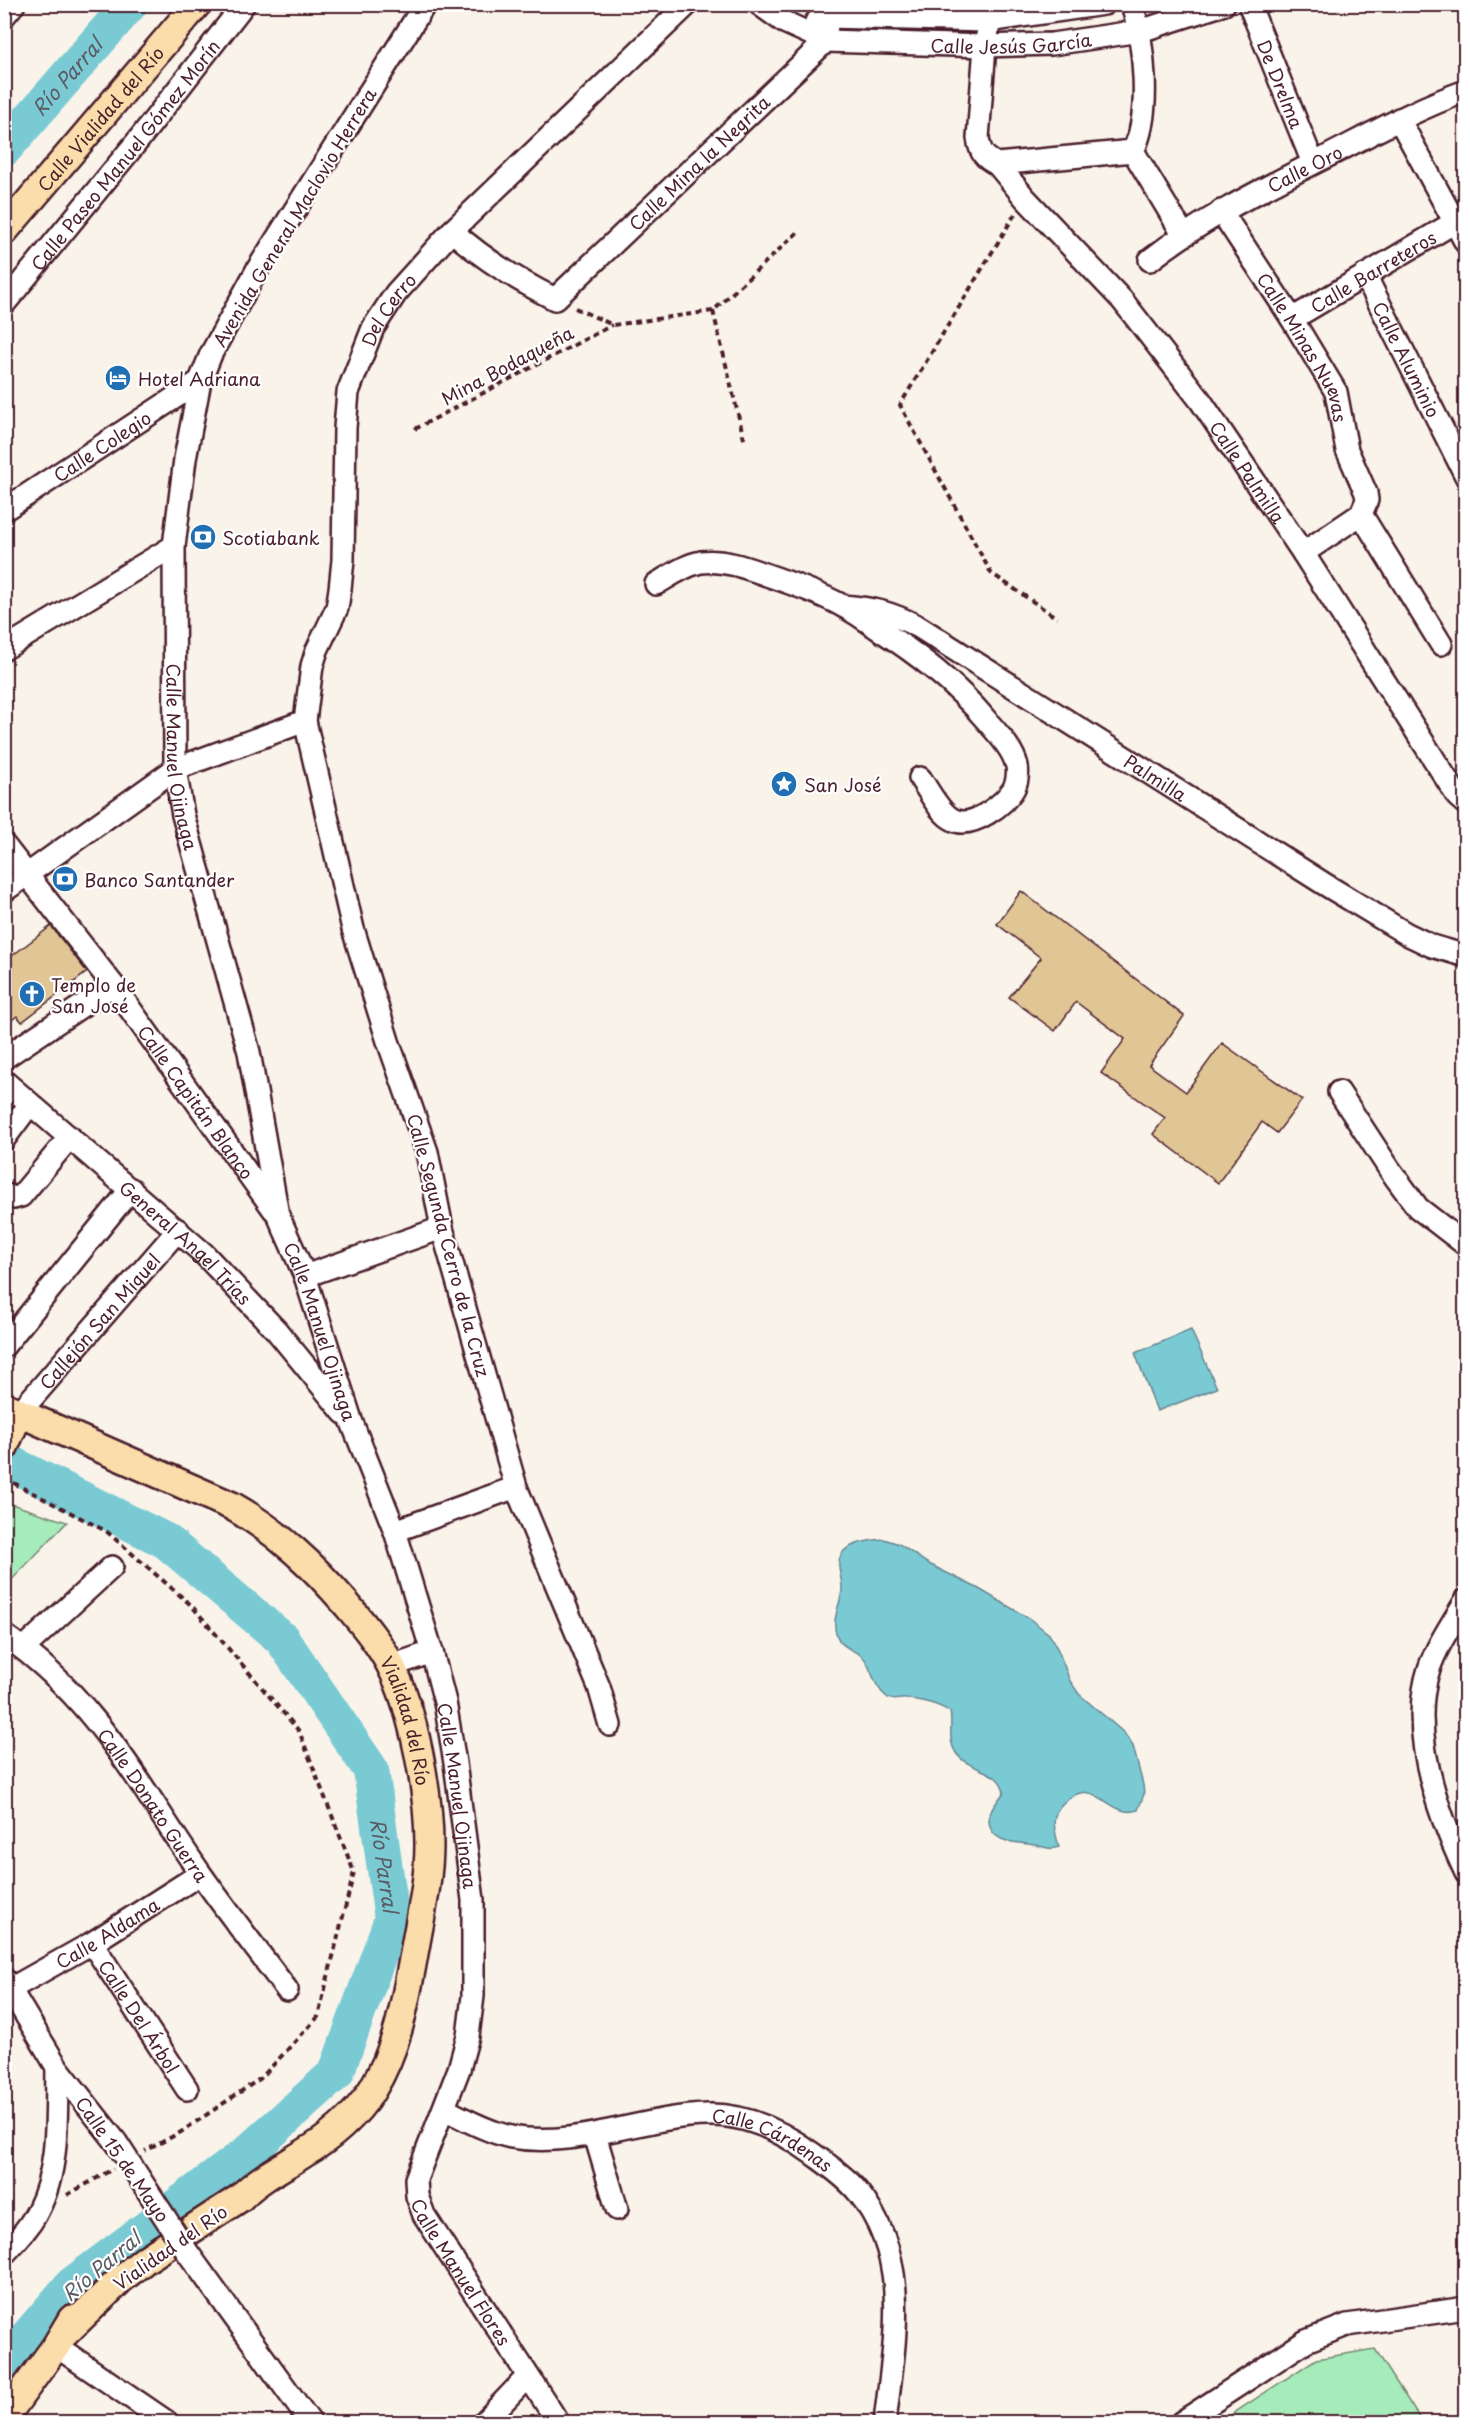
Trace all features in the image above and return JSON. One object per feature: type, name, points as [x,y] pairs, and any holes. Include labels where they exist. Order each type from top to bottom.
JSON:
[{"type":"main road","name":"Calle Vialidad del Río","points":[[4,231],[197,4]]},
{"type":"main road","name":"Vialidad del Río","points":[[4,2418],[94,2287],[114,2266],[136,2248],[203,2205],[237,2188],[252,2185],[307,2152],[338,2129],[372,2091],[384,2069],[404,2008],[426,1884],[429,1847],[429,1816],[424,1782],[408,1712],[391,1666],[362,1622],[314,1567],[286,1541],[258,1521],[187,1485],[9,1425]]},
{"type":"street","points":[[4,16],[15,4]]},
{"type":"street","name":"Calle Paseo Manuel Gómez Morín","points":[[4,304],[140,138],[244,4]]},
{"type":"street","name":"Avenida General Maclovio Herrera","points":[[174,546],[185,459],[200,381],[216,344],[257,270],[425,4]]},
{"type":"street","name":"Del Cerro","points":[[305,721],[312,666],[337,608],[340,589],[343,560],[345,428],[348,392],[373,328],[396,293],[452,231],[688,4]]},
{"type":"street","name":"Calle Jesús García","points":[[759,4],[765,10],[826,41],[985,46],[1052,44],[1140,31],[1224,4]]},
{"type":"street","name":"Calle Jesús García","points":[[798,28],[827,17],[920,11],[991,13],[1104,4]]},
{"type":"street","points":[[1132,4],[1140,31],[1143,123],[1139,140],[1133,151]]},
{"type":"street","name":"De Drelma","points":[[1249,4],[1313,163]]},
{"type":"street","name":"Calle Palmilla","points":[[991,13],[985,46],[978,138],[980,149],[1122,300],[1200,400],[1303,553],[1458,797],[1466,804]]},
{"type":"street","points":[[826,41],[827,17]]},
{"type":"street","name":"Calle Mina la Negrita","points":[[555,299],[826,41]]},
{"type":"street","name":"Calle Oro","points":[[1150,260],[1183,234],[1221,211],[1399,119],[1466,91]]},
{"type":"street","points":[[1399,119],[1466,243]]},
{"type":"street","points":[[993,162],[1133,151]]},
{"type":"street","points":[[1133,151],[1183,234]]},
{"type":"street","name":"Calle Minas Nuevas","points":[[1221,211],[1292,319],[1336,392],[1347,450],[1366,493],[1367,500],[1361,514]]},
{"type":"street","name":"Calle Barreteros","points":[[1292,319],[1455,222]]},
{"type":"street","points":[[452,231],[497,267],[555,299]]},
{"type":"street","name":"Calle Aluminio","points":[[1365,275],[1458,441],[1466,476]]},
{"type":"street","name":"Calle Colegio","points":[[4,510],[200,381]]},
{"type":"street","points":[[1303,553],[1361,514],[1441,644]]},
{"type":"street","points":[[4,649],[174,546]]},
{"type":"street","name":"Calle Manuel Ojinaga","points":[[174,546],[175,769],[183,815],[249,1052],[278,1215],[305,1276],[351,1420],[395,1531],[445,1702],[473,1900],[473,1996],[468,2036],[444,2109]]},
{"type":"street","points":[[656,584],[700,562],[722,562],[745,567],[800,586],[843,606],[902,644],[950,681],[1002,738],[1012,755],[1017,776],[1014,788],[1008,796],[978,820],[968,823],[960,823],[946,815],[920,778]]},
{"type":"street","name":"Palmilla","points":[[843,606],[878,609],[897,615],[919,627],[1407,934],[1432,946],[1466,956]]},
{"type":"street","points":[[4,891],[175,769],[305,721]]},
{"type":"street","name":"Calle Segunda Cerro de la Cruz","points":[[305,721],[352,929],[388,1041],[428,1152],[442,1228],[516,1487],[599,1687],[610,1725]]},
{"type":"street","name":"Calle Capitán Blanco","points":[[4,845],[113,985],[278,1215]]},
{"type":"street","points":[[4,1058],[113,985]]},
{"type":"street","name":"General Angel Trías","points":[[4,1081],[203,1253],[276,1329],[351,1420]]},
{"type":"street","points":[[1339,1092],[1418,1208],[1466,1245]]},
{"type":"street","points":[[4,1139],[30,1104]]},
{"type":"street","points":[[4,1194],[14,1198],[21,1196],[70,1137]]},
{"type":"street","points":[[4,1346],[131,1189]]},
{"type":"street","points":[[305,1276],[442,1228]]},
{"type":"street","name":"Callejón San Miguel","points":[[9,1425],[178,1230]]},
{"type":"street","points":[[395,1531],[516,1487]]},
{"type":"street","points":[[24,1648],[112,1568]]},
{"type":"street","points":[[1466,1600],[1429,1669],[1423,1701],[1422,1732],[1426,1762],[1447,1828],[1466,1873]]},
{"type":"street","name":"Calle Donato Guerra","points":[[4,1635],[24,1648],[65,1685],[119,1748],[200,1874],[287,1990]]},
{"type":"street","points":[[391,1666],[432,1652]]},
{"type":"street","name":"Calle Aldama","points":[[8,1984],[92,1943],[200,1874]]},
{"type":"street","name":"Calle Del Árbol","points":[[92,1943],[187,2089]]},
{"type":"street","name":"Calle 15 de Mayo","points":[[8,1984],[57,2067],[116,2142],[188,2253],[310,2422]]},
{"type":"street","points":[[4,2254],[27,2230],[48,2187],[52,2160],[57,2067]]},
{"type":"street","name":"Calle Cárdenas","points":[[444,2109],[509,2137],[534,2140],[594,2135],[681,2118],[708,2115],[733,2116],[782,2135],[805,2148],[856,2190],[873,2213],[892,2259],[896,2287],[897,2324],[885,2422]]},
{"type":"street","name":"Calle Manuel Flores","points":[[444,2109],[416,2179],[417,2196],[424,2215],[552,2419]]},
{"type":"street","points":[[594,2135],[616,2209]]},
{"type":"street","points":[[1182,2422],[1316,2337],[1347,2325],[1466,2308]]},
{"type":"street","points":[[59,2341],[167,2422]]},
{"type":"street","points":[[484,2422],[527,2377]]},
{"type":"path","points":[[1025,198],[900,405],[991,573],[1057,618]]},
{"type":"path","points":[[555,299],[613,325],[713,311],[798,232]]},
{"type":"path","points":[[713,311],[745,443]]},
{"type":"path","name":"Mina Bodaqueña","points":[[415,429],[613,325]]},
{"type":"path","points":[[4,1478],[106,1531],[191,1605],[299,1731],[354,1872],[318,2017],[261,2079],[181,2132],[140,2154]]},
{"type":"path","points":[[38,2210],[120,2165]]},
{"type":"green space","points":[[4,1502],[67,1522],[5,1587]]},
{"type":"green space","points":[[1375,2349],[1422,2422],[1220,2422],[1316,2359]]},
{"type":"water","points":[[1191,1330],[1217,1388],[1157,1411],[1135,1353]]},
{"type":"water","points":[[884,1539],[899,1544],[927,1563],[979,1589],[1030,1619],[1049,1634],[1070,1681],[1079,1694],[1124,1733],[1133,1746],[1144,1794],[1138,1810],[1118,1809],[1093,1794],[1084,1792],[1074,1795],[1063,1803],[1056,1813],[1054,1824],[1059,1847],[1050,1848],[1007,1841],[995,1834],[991,1829],[989,1817],[1004,1792],[997,1778],[968,1764],[956,1753],[951,1738],[950,1712],[923,1701],[888,1698],[878,1686],[865,1659],[842,1644],[836,1634],[835,1621],[842,1590],[839,1565],[841,1556],[852,1546]]},
{"type":"building","points":[[1021,891],[1184,1016],[1149,1065],[1186,1092],[1222,1043],[1302,1100],[1277,1133],[1262,1122],[1218,1183],[1153,1134],[1165,1118],[1101,1073],[1125,1039],[1076,1002],[1055,1031],[1009,997],[1041,958],[997,924]]},
{"type":"building","name":"Templo de San José","points":[[51,926],[87,972],[22,1022],[17,1016],[4,1026],[4,962]]},
{"type":"waterway","name":"Río Parral","points":[[4,149],[130,4]]},
{"type":"waterway","name":"Río Parral","points":[[4,1460],[166,1541],[282,1639],[371,1770],[392,1919],[336,2073],[245,2155],[72,2285],[4,2364]]},
{"type":"place","name":"Hotel Adriana","points":[[118,378]]},
{"type":"place","name":"Scotiabank","points":[[203,537]]},
{"type":"place","name":"San José","points":[[784,784]]},
{"type":"place","name":"Banco Santander","points":[[65,879]]},
{"type":"place","name":"Templo de San José","points":[[32,994]]}]
